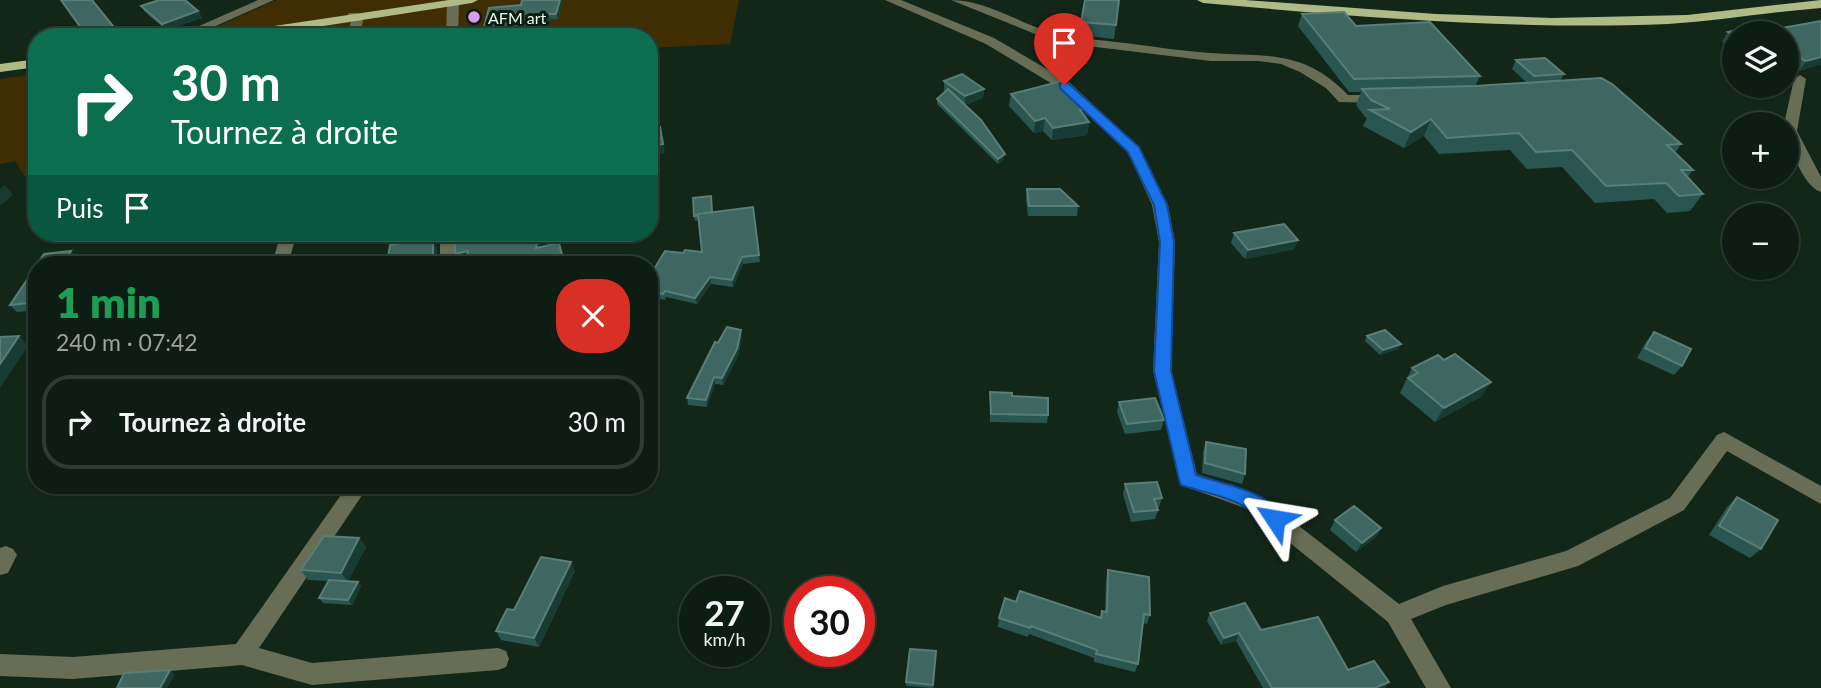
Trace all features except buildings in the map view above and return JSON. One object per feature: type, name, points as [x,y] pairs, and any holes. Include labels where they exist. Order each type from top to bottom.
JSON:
[{"type":"main road","points":[[281,28],[472,0]]},
{"type":"main road","points":[[1203,0],[1455,20],[1535,21],[1670,20],[1821,4]]},
{"type":"main road","points":[[0,68],[28,64]]},
{"type":"street","points":[[201,28],[268,0]]},
{"type":"street","points":[[891,0],[990,41],[1064,85],[1134,150],[1160,205],[1167,242],[1163,371],[1188,479],[1255,503],[1396,615],[1439,688]]},
{"type":"street","points":[[957,0],[1055,38],[1210,57],[1258,57],[1284,61],[1305,69],[1331,85],[1344,99],[1389,99]]},
{"type":"street","points":[[453,3],[453,28]]},
{"type":"street","points":[[353,16],[357,22],[355,28]]},
{"type":"street","points":[[1800,79],[1790,131],[1809,172],[1821,187]]},
{"type":"street","points":[[1396,615],[1443,596],[1572,559],[1677,504],[1724,440],[1821,496]]},
{"type":"street","points":[[242,654],[353,494]]},
{"type":"street","points":[[0,665],[73,668],[242,654],[308,681],[498,659]]},
{"type":"shaded area","points":[[277,0],[739,0],[730,44],[658,48],[658,28],[214,28]]},
{"type":"shaded area","points":[[28,75],[28,181],[15,161],[0,164],[0,79]]},
{"type":"place","name":"AFM art","points":[[474,17]]},
{"type":"route","points":[[1064,85],[1134,150],[1160,205],[1167,242],[1163,371],[1188,479],[1255,503],[1275,519]]}]
